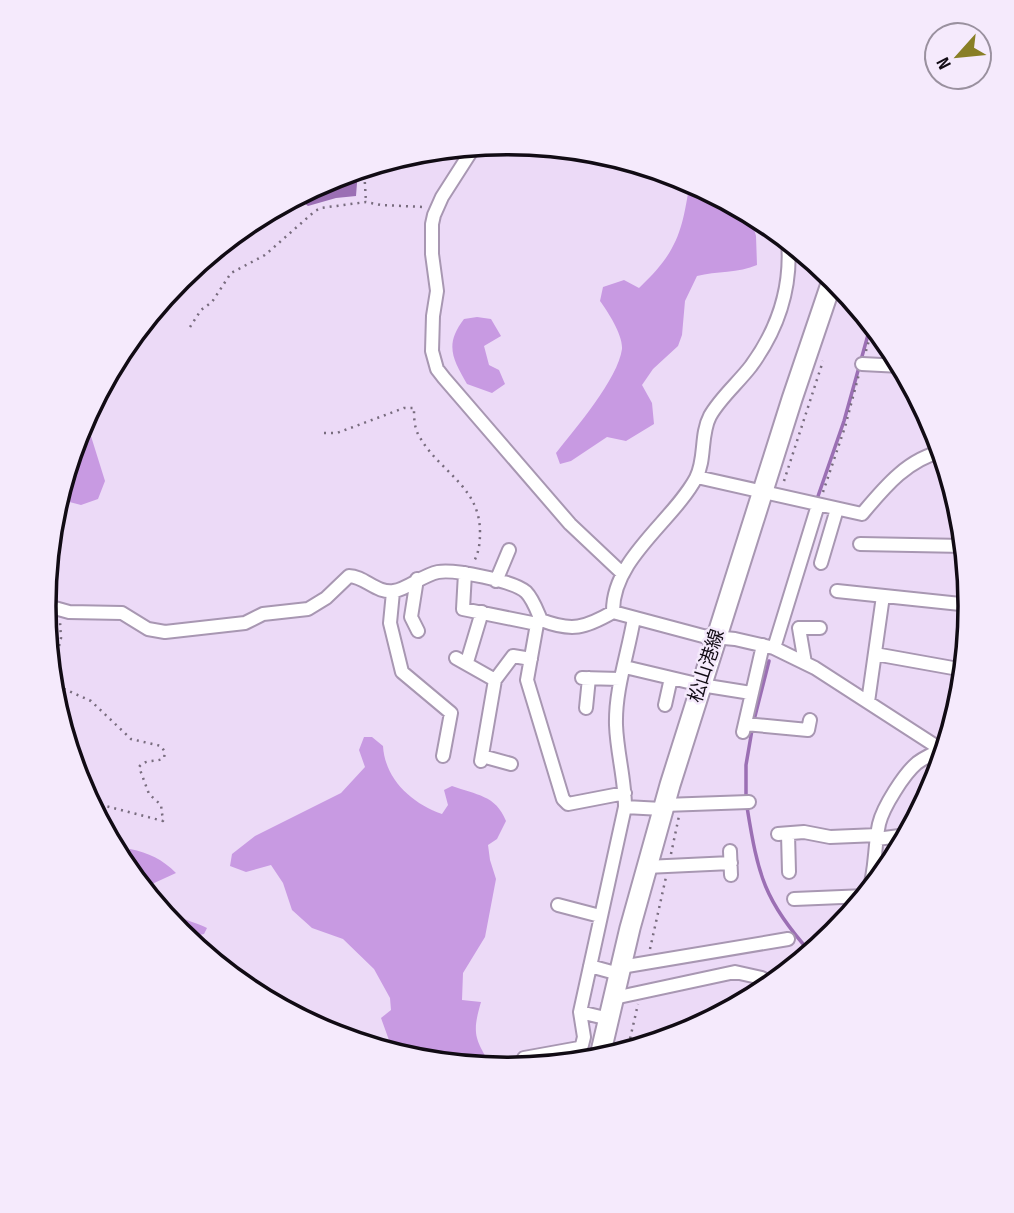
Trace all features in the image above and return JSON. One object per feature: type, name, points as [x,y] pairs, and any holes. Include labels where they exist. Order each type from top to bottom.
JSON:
[{"type":"main road","name":"松山港線","points":[[602,1047],[646,867],[673,806],[701,685],[829,291]]},
{"type":"street","points":[[467,157],[437,207],[432,224],[432,254],[437,291],[432,351],[437,369],[570,524],[623,574]]},
{"type":"street","points":[[613,612],[615,593],[623,574],[697,477],[705,429],[711,415],[752,365],[777,320],[788,282],[788,254]]},
{"type":"street","points":[[862,364],[888,365]]},
{"type":"street","points":[[697,477],[862,514],[888,484],[904,471],[932,456]]},
{"type":"street","points":[[810,720],[808,730],[744,728],[751,693],[818,505]]},
{"type":"street","points":[[821,563],[836,509]]},
{"type":"street","points":[[860,544],[953,545]]},
{"type":"street","points":[[496,581],[509,550]]},
{"type":"street","points":[[56,609],[122,613],[148,629],[165,632],[245,623],[263,614],[308,609],[326,598],[349,576],[356,576],[373,587],[393,592],[440,571],[465,573],[496,581],[525,591],[539,622],[527,680],[563,799],[568,804],[625,793]]},
{"type":"street","points":[[465,573],[463,608],[556,626],[581,628],[613,612],[716,638],[768,646],[805,663],[936,745]]},
{"type":"street","points":[[417,579],[411,617],[418,631]]},
{"type":"street","points":[[837,591],[958,604]]},
{"type":"street","points":[[393,592],[390,623],[402,672],[451,713],[443,756]]},
{"type":"street","points":[[868,702],[883,596]]},
{"type":"street","points":[[482,612],[461,660],[495,680]]},
{"type":"street","points":[[528,1057],[579,1048],[584,1037],[580,1012],[625,807],[616,728],[622,673],[634,618]]},
{"type":"street","points":[[805,663],[799,628],[820,628]]},
{"type":"street","points":[[875,654],[953,668]]},
{"type":"street","points":[[511,764],[482,758],[495,680],[513,656],[531,659]]},
{"type":"street","points":[[586,708],[586,678],[622,673],[671,678],[751,693]]},
{"type":"street","points":[[665,705],[671,678]]},
{"type":"street","points":[[875,867],[883,812],[890,797],[912,767],[932,756]]},
{"type":"street","points":[[625,807],[749,802]]},
{"type":"street","points":[[673,806],[685,820]]},
{"type":"street","points":[[789,872],[783,834],[804,832],[830,838],[896,836]]},
{"type":"street","points":[[646,867],[731,863]]},
{"type":"street","points":[[796,895],[853,895]]},
{"type":"street","points":[[558,905],[600,916]]},
{"type":"street","points":[[590,966],[620,971],[647,962],[788,939]]},
{"type":"street","points":[[614,998],[735,972],[762,978]]},
{"type":"street","points":[[580,1012],[609,1019]]},
{"type":"path","points":[[365,178],[366,202]]},
{"type":"path","points":[[190,327],[201,310],[212,302],[231,273],[265,255],[321,208],[366,202],[437,207]]},
{"type":"path","points":[[818,505],[845,428],[869,338]]},
{"type":"path","points":[[784,481],[825,355]]},
{"type":"path","points":[[324,433],[337,433],[404,408],[414,408],[417,432],[478,508],[480,544],[475,559],[465,573]]},
{"type":"path","points":[[58,649],[61,638],[60,611]]},
{"type":"path","points":[[64,687],[91,701],[131,739],[161,746],[165,752],[160,761],[149,761],[139,767],[149,794],[161,805],[163,821],[103,805]]},
{"type":"path","points":[[647,962],[668,866],[673,806]]},
{"type":"path","points":[[630,1040],[640,992]]},
{"type":"shaded area","points":[[357,181],[356,196],[336,198],[308,206],[305,204]]},
{"type":"shaded area","points":[[688,194],[754,230],[757,265],[697,276],[685,301],[682,335],[678,346],[653,369],[642,385],[652,403],[654,424],[626,441],[607,437],[571,461],[560,464],[556,453],[613,375],[622,349],[618,331],[600,301],[603,287],[624,280],[639,288],[670,251],[681,228]]},
{"type":"shaded area","points":[[464,319],[491,319],[501,336],[484,346],[489,365],[499,370],[505,384],[492,393],[467,384],[453,352],[454,337]]},
{"type":"shaded area","points":[[90,434],[105,481],[98,499],[81,505],[69,502]]},
{"type":"shaded area","points":[[364,737],[372,737],[383,746],[394,779],[410,796],[431,809],[442,814],[448,805],[444,790],[452,786],[491,801],[502,812],[506,821],[497,839],[488,845],[496,879],[485,937],[463,973],[462,1000],[481,1002],[476,1030],[486,1057],[448,1054],[390,1042],[381,1018],[391,1010],[390,998],[374,969],[343,939],[312,928],[292,910],[283,883],[271,865],[246,872],[230,866],[232,854],[255,836],[341,793],[365,767],[359,750]]},
{"type":"shaded area","points":[[130,849],[155,857],[176,873],[152,884],[129,852]]},
{"type":"shaded area","points":[[181,918],[207,928],[204,934],[199,935]]},
{"type":"waterway","points":[[816,502],[844,421],[868,336]]},
{"type":"waterway","points":[[754,720],[769,661]]},
{"type":"waterway","points":[[746,797],[746,765],[752,730]]},
{"type":"waterway","points":[[747,807],[755,851],[766,886],[783,918],[804,946]]}]
